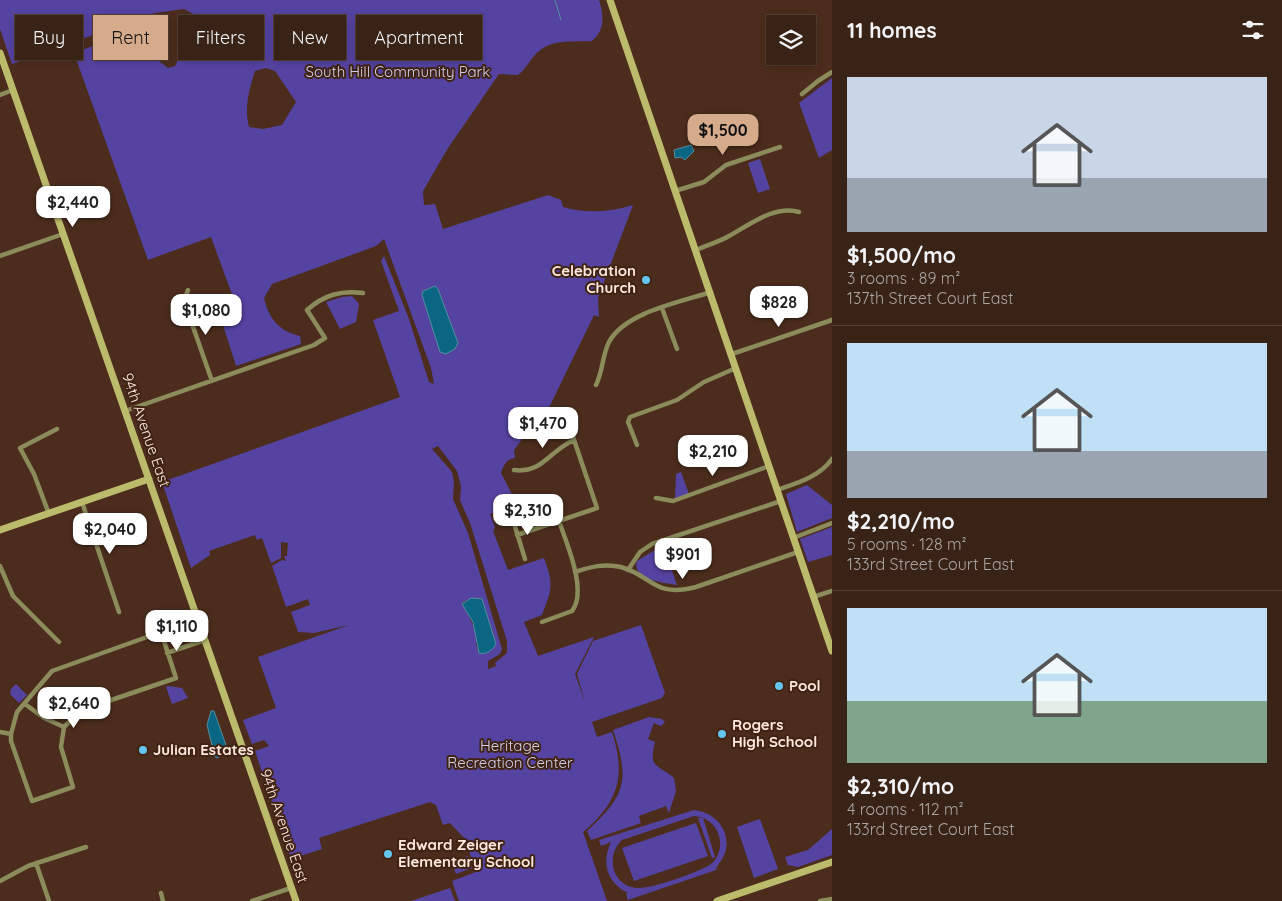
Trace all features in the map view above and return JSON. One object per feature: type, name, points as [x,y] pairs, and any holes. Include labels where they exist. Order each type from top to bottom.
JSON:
[{"type":"street","points":[[610,0],[832,651]]},
{"type":"street","name":"94th Avenue East","points":[[0,53],[296,901]]},
{"type":"street","points":[[802,94],[818,80],[832,72]]},
{"type":"street","points":[[0,95],[13,90]]},
{"type":"street","points":[[675,191],[704,182],[726,165],[780,147]]},
{"type":"street","points":[[696,250],[724,239],[758,219],[787,210],[798,212]]},
{"type":"street","points":[[0,256],[63,234]]},
{"type":"street","points":[[188,290],[184,301],[212,381]]},
{"type":"street","points":[[125,411],[314,345],[324,338],[307,310],[330,295],[346,292],[363,293]]},
{"type":"street","points":[[596,385],[602,374],[604,353],[615,333],[632,319],[710,292]]},
{"type":"street","points":[[662,308],[677,349]]},
{"type":"street","points":[[732,354],[832,320]]},
{"type":"street","points":[[637,446],[628,422],[633,416],[677,400],[704,382],[736,368]]},
{"type":"street","points":[[518,535],[597,508],[568,425]]},
{"type":"street","points":[[49,514],[34,474],[20,448],[57,429]]},
{"type":"street","points":[[514,470],[530,470],[559,448],[574,440]]},
{"type":"street","points":[[777,490],[808,479],[820,472],[832,459]]},
{"type":"street","points":[[656,498],[673,501],[769,466]]},
{"type":"street","points":[[0,530],[149,479]]},
{"type":"street","points":[[628,570],[640,552],[652,544],[781,501]]},
{"type":"street","points":[[82,502],[119,612]]},
{"type":"street","points":[[513,520],[525,559]]},
{"type":"street","points":[[542,622],[568,613],[575,607],[578,600],[576,572],[558,521]]},
{"type":"street","points":[[793,538],[832,523]]},
{"type":"street","points":[[576,572],[599,566],[613,566],[628,570],[660,588],[681,590],[696,587],[798,552]]},
{"type":"street","points":[[0,566],[13,596],[59,642]]},
{"type":"street","points":[[813,597],[832,590]]},
{"type":"street","points":[[161,632],[167,654],[176,678],[82,710],[64,727],[61,747],[73,787],[32,800],[11,741],[11,734],[15,716],[52,671],[161,632]]},
{"type":"street","points":[[167,654],[205,640]]},
{"type":"street","points":[[25,704],[44,718],[64,727]]},
{"type":"street","points":[[0,732],[11,734]]},
{"type":"street","points":[[0,881],[36,863],[86,847]]},
{"type":"street","points":[[717,901],[729,899],[832,862]]},
{"type":"street","points":[[36,863],[49,901]]},
{"type":"street","points":[[252,901],[291,888]]},
{"type":"street","points":[[161,893],[163,901]]},
{"type":"street","points":[[820,901],[832,898]]},
{"type":"green space","points":[[0,0],[599,0],[602,22],[599,32],[592,41],[564,42],[545,47],[536,53],[518,75],[499,74],[448,148],[423,191],[424,205],[435,204],[443,229],[548,195],[561,200],[563,207],[580,211],[607,211],[633,205],[598,298],[599,317],[594,315],[543,420],[534,423],[514,450],[515,458],[507,461],[502,470],[501,473],[517,504],[490,514],[495,527],[493,531],[508,570],[544,558],[550,581],[548,599],[542,615],[524,622],[538,656],[594,637],[575,674],[585,702],[577,674],[593,641],[641,625],[665,693],[662,698],[592,722],[597,737],[612,732],[618,762],[618,775],[612,799],[605,810],[583,832],[607,901],[459,901],[452,881],[476,872],[465,839],[450,823],[443,825],[436,805],[430,802],[319,838],[322,849],[291,859],[255,751],[269,746],[264,740],[252,744],[243,720],[276,708],[258,657],[349,625],[314,633],[298,632],[291,612],[310,605],[308,599],[286,607],[272,566],[282,560],[286,561],[284,556],[287,556],[288,543],[281,542],[281,558],[271,563],[262,538],[257,540],[255,535],[209,551],[210,555],[191,568],[162,482],[400,397],[373,320],[399,311],[381,261],[384,256],[409,319],[429,382],[434,384],[431,368],[384,239],[376,246],[272,284],[264,298],[269,312],[276,323],[286,331],[300,336],[301,344],[236,366],[216,303],[233,297],[211,237],[148,260],[77,60],[83,60],[83,50],[93,46],[93,60],[159,60],[168,68],[175,66],[178,60],[264,60],[264,15],[195,15],[184,9],[149,15],[93,15],[93,35],[83,39],[83,15],[15,15],[15,60],[23,60],[12,64],[0,29]],"holes":[[[266,68],[275,71],[296,102],[282,125],[263,129],[249,127],[247,106],[255,71]],[[438,446],[457,471],[461,486],[460,500],[470,523],[507,641],[507,653],[495,663],[496,666],[488,669],[488,661],[500,654],[502,649],[468,533],[453,499],[454,482],[452,472],[432,449]],[[469,599],[476,600],[483,654],[479,653],[476,644],[477,635],[463,602]]]},
{"type":"green space","points":[[832,78],[832,150],[819,158],[799,103]]},
{"type":"green space","points":[[760,159],[770,189],[758,193],[748,163]]},
{"type":"green space","points":[[352,296],[359,304],[356,322],[340,329],[326,302]]},
{"type":"green space","points":[[681,472],[689,494],[675,499],[676,474]]},
{"type":"green space","points":[[807,485],[832,505],[832,518],[797,532],[786,494]]},
{"type":"green space","points":[[832,527],[832,555],[808,562],[800,539]]},
{"type":"green space","points":[[663,545],[677,585],[650,579],[639,572],[637,567],[637,561]]},
{"type":"green space","points":[[16,684],[27,695],[19,703],[10,694],[11,689]]},
{"type":"green space","points":[[166,687],[182,688],[188,698],[172,704]]},
{"type":"green space","points":[[649,717],[662,719],[665,722],[661,726],[654,723],[648,739],[655,742],[653,757],[656,765],[674,778],[676,791],[669,813],[666,806],[639,816],[641,823],[591,840],[587,831],[610,807],[621,786],[622,762],[613,730]]},
{"type":"green space","points":[[694,810],[709,814],[720,824],[724,830],[727,845],[716,870],[628,900],[626,894],[628,893],[615,884],[608,872],[606,857],[611,842],[601,846],[599,840]],"holes":[[[694,816],[713,825],[718,832],[719,851],[711,864],[675,879],[644,888],[629,886],[617,877],[614,870],[614,854],[622,840]]]},
{"type":"green space","points":[[698,818],[703,818],[715,857],[712,858]]},
{"type":"green space","points":[[760,819],[778,869],[754,878],[737,827]]},
{"type":"green space","points":[[696,823],[708,856],[634,881],[622,848]]},
{"type":"green space","points":[[832,829],[832,855],[798,867],[788,865],[785,857],[808,850]]},
{"type":"green space","points":[[468,856],[472,868],[456,874],[451,862]]},
{"type":"green space","points":[[450,888],[455,901],[411,901]]},
{"type":"water","points":[[691,145],[694,151],[685,160],[681,157],[675,158],[674,150]]},
{"type":"water","points":[[435,286],[438,289],[458,343],[455,349],[446,354],[440,352],[422,295],[423,291]]},
{"type":"water","points":[[471,598],[482,599],[496,644],[487,653],[479,653],[473,622],[462,604]]},
{"type":"water","points":[[211,711],[214,711],[227,748],[221,747],[218,758],[215,757],[207,725]]},
{"type":"waterway","points":[[555,0],[561,20]]},
{"type":"place","name":"Celebration Church","points":[[646,280]]},
{"type":"place","name":"Pool","points":[[779,686]]},
{"type":"place","name":"Rogers High School","points":[[722,734]]},
{"type":"place","name":"Julian Estates","points":[[143,750]]},
{"type":"place","name":"Edward Zeiger Elementary School","points":[[388,854]]},
{"type":"park label","name":"South Hill Community Park","points":[[398,72]]},
{"type":"park label","name":"Heritage Recreation Center","points":[[510,754]]}]
